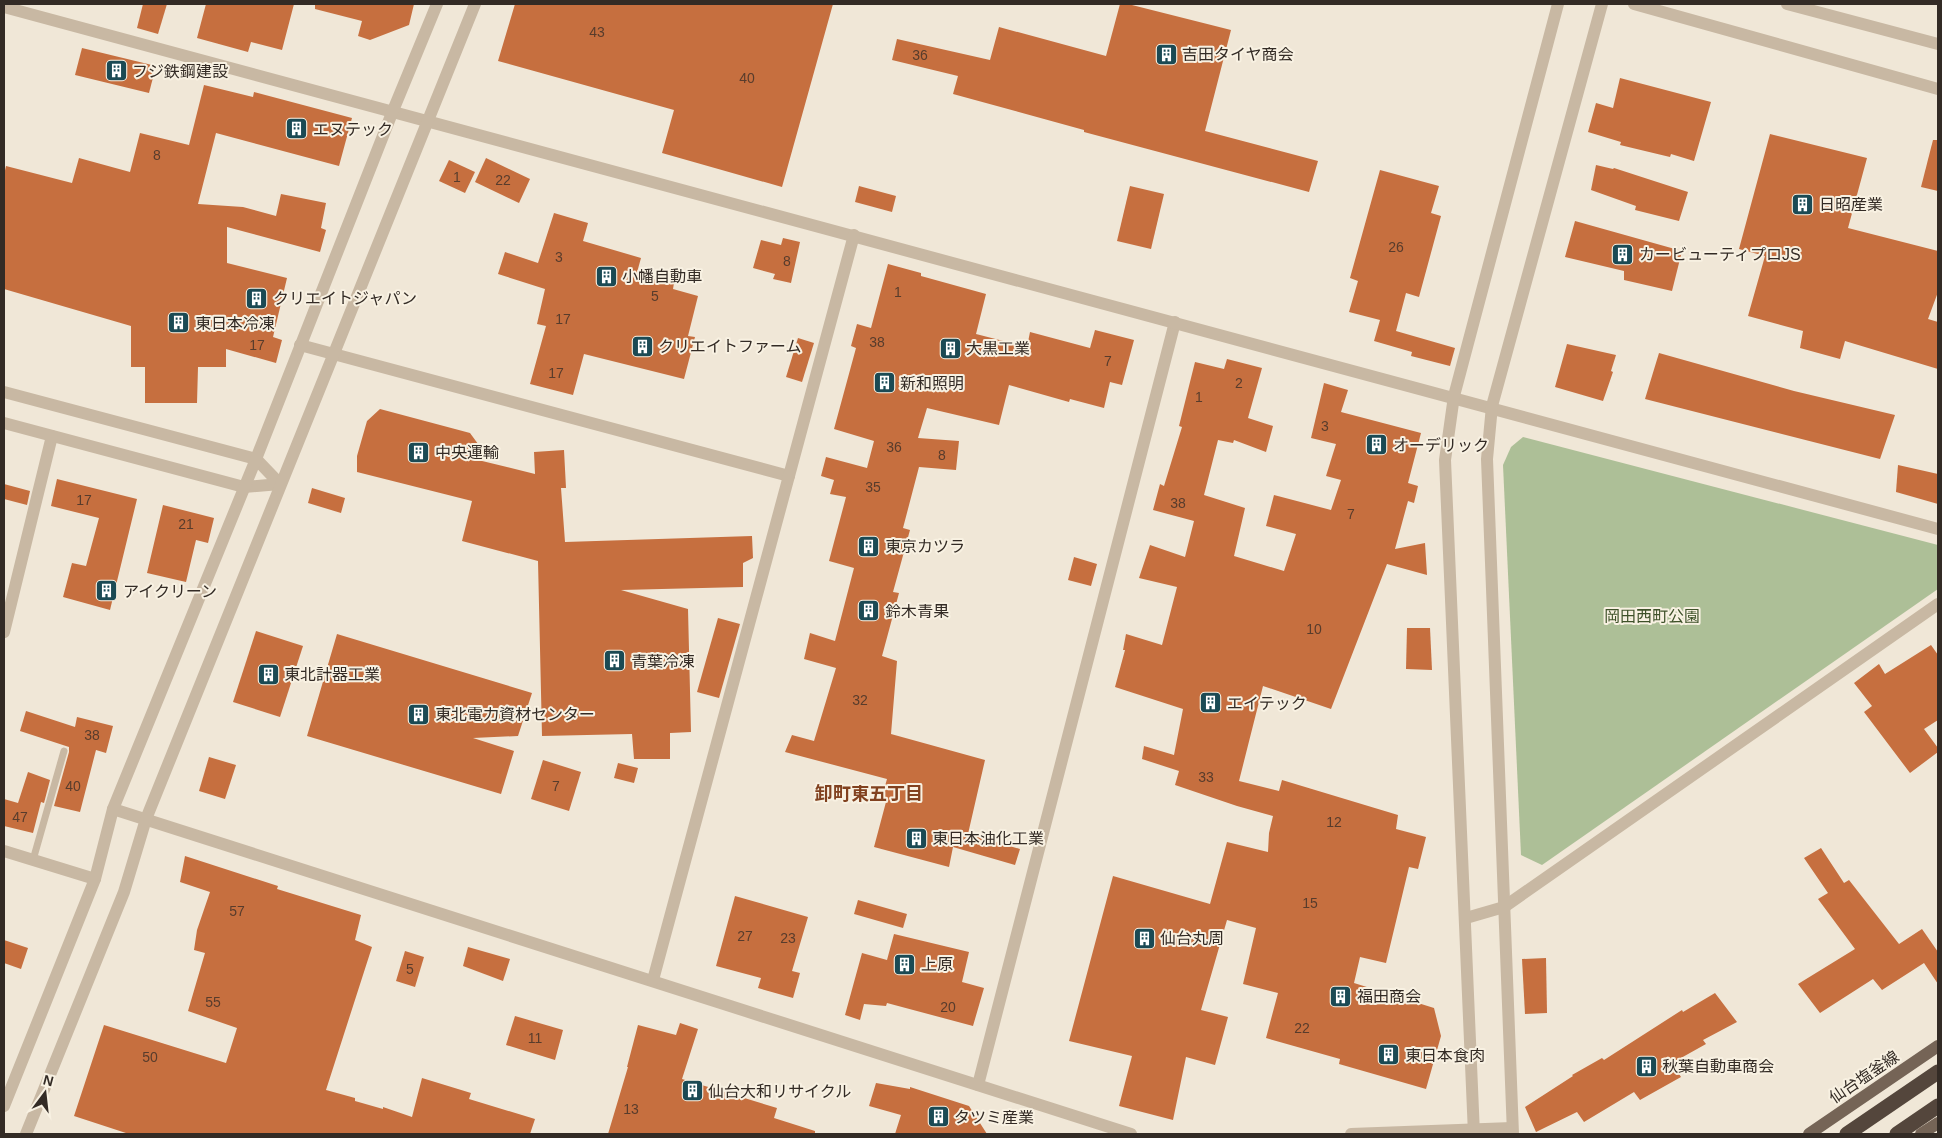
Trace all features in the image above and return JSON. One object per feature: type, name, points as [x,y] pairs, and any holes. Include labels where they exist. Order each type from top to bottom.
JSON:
[{"type":"highway","points":[[1847,1134],[1938,1072]]},
{"type":"highway","points":[[1897,1134],[1938,1106]]},
{"type":"main road","name":"仙台塩釜線","points":[[1809,1134],[1938,1046]]},
{"type":"main road","points":[[1921,1134],[1938,1123]]},
{"type":"street","points":[[4,1106],[95,879],[113,809],[256,459],[392,113],[438,4]]},
{"type":"street","points":[[26,1134],[124,892],[146,819],[475,4]]},
{"type":"street","points":[[1474,1132],[1445,460],[1454,396],[1558,4]]},
{"type":"street","points":[[1351,1134],[1513,1131],[1487,459],[1492,406],[1602,4]]},
{"type":"street","points":[[1634,4],[1938,89]]},
{"type":"street","points":[[1788,4],[1938,44]]},
{"type":"street","points":[[4,7],[392,113],[1492,406],[1938,529]]},
{"type":"street","points":[[653,980],[854,235]]},
{"type":"street","points":[[978,1085],[1175,322]]},
{"type":"street","points":[[300,345],[789,476]]},
{"type":"street","points":[[4,392],[256,459],[280,484]]},
{"type":"street","points":[[4,423],[244,487],[280,484]]},
{"type":"street","points":[[4,632],[52,436]]},
{"type":"street","points":[[1466,918],[1504,906],[1938,604]]},
{"type":"street","points":[[113,809],[1131,1134]]},
{"type":"street","points":[[4,851],[95,879]]},
{"type":"lane","points":[[33,860],[64,751]]},
{"type":"green space","name":"岡田西町公園","points":[[1523,437],[1938,545],[1938,589],[1542,865],[1521,855],[1503,465],[1511,447]]},
{"type":"building","points":[[143,4],[167,4],[158,34],[137,28]]},
{"type":"building","points":[[206,4],[294,4],[282,50],[251,42],[248,52],[197,38]]},
{"type":"building","points":[[315,4],[414,4],[409,25],[370,40],[358,36],[362,21],[315,9]]},
{"type":"building","points":[[515,4],[833,4],[782,187],[662,153],[674,110],[498,61]]},
{"type":"building","points":[[1120,4],[1128,4],[1231,30],[1205,131],[1318,161],[1309,192],[1084,132],[1084,130],[953,94],[958,76],[892,60],[897,39],[990,60],[999,27],[1106,56]]},
{"type":"building","name":"フジ鉄鋼建設","points":[[82,48],[156,66],[149,93],[75,75]]},
{"type":"building","points":[[1620,78],[1711,102],[1694,161],[1671,154],[1670,157],[1620,145],[1621,142],[1588,132],[1596,103],[1613,108]]},
{"type":"building","points":[[204,85],[253,97],[254,92],[352,118],[339,166],[216,133],[198,204],[243,207],[276,216],[281,194],[326,203],[321,228],[326,230],[320,252],[227,227],[227,263],[287,278],[273,337],[282,340],[276,363],[226,349],[226,367],[198,367],[197,403],[145,403],[145,367],[131,367],[131,326],[4,289],[4,175],[6,166],[72,183],[79,158],[130,172],[140,133],[189,145]]},
{"type":"building","points":[[1770,134],[1867,158],[1848,228],[1938,251],[1938,292],[1928,319],[1938,322],[1938,369],[1845,341],[1840,359],[1800,348],[1803,331],[1748,316],[1765,256],[1739,249]]},
{"type":"building","points":[[1933,140],[1938,140],[1938,191],[1921,187]]},
{"type":"building","points":[[486,158],[530,179],[519,203],[475,182]]},
{"type":"building","points":[[449,160],[475,172],[465,193],[439,181]]},
{"type":"building","points":[[1596,165],[1614,168],[1688,192],[1679,221],[1635,210],[1636,206],[1591,190]]},
{"type":"building","points":[[1380,170],[1439,186],[1431,213],[1441,216],[1419,297],[1406,293],[1396,331],[1455,348],[1450,366],[1411,356],[1412,352],[1374,341],[1380,320],[1349,312],[1358,281],[1350,278]]},
{"type":"building","points":[[859,186],[896,196],[892,212],[855,202]]},
{"type":"building","points":[[1130,186],[1164,194],[1151,249],[1117,241]]},
{"type":"building","points":[[554,213],[588,223],[583,241],[641,258],[636,276],[674,283],[673,289],[698,296],[688,336],[695,337],[684,379],[584,354],[573,395],[530,384],[546,326],[537,324],[545,289],[498,274],[505,252],[538,263]]},
{"type":"building","name":"カービューティプロJS","points":[[1575,221],[1682,251],[1672,291],[1624,280],[1624,271],[1565,257]]},
{"type":"building","points":[[783,238],[800,242],[791,283],[773,279],[775,274],[753,268],[761,240],[781,245]]},
{"type":"building","points":[[888,264],[921,273],[921,276],[986,294],[976,334],[1027,347],[1030,332],[1090,348],[1095,330],[1134,340],[1122,385],[1110,382],[1104,408],[1070,399],[1069,402],[1009,385],[999,425],[927,408],[918,438],[959,441],[956,470],[919,467],[903,528],[910,530],[893,592],[899,593],[882,656],[897,661],[891,734],[985,760],[968,834],[1020,849],[1015,865],[953,847],[949,867],[874,847],[886,802],[881,800],[887,779],[785,752],[792,735],[814,741],[836,668],[804,659],[810,633],[835,641],[854,568],[829,561],[846,497],[830,494],[834,480],[821,476],[826,457],[867,468],[874,441],[834,429],[856,348],[851,346],[857,324],[871,328]]},
{"type":"building","points":[[798,338],[814,343],[802,382],[786,377]]},
{"type":"building","points":[[1567,344],[1616,355],[1611,371],[1613,372],[1603,401],[1555,387]]},
{"type":"building","points":[[1659,353],[1794,391],[1895,415],[1880,459],[1645,399]]},
{"type":"building","points":[[1227,359],[1262,368],[1248,418],[1273,426],[1266,452],[1234,440],[1233,443],[1218,440],[1204,495],[1245,508],[1234,556],[1284,571],[1296,534],[1266,526],[1274,495],[1331,510],[1341,480],[1326,476],[1336,444],[1311,438],[1324,383],[1348,390],[1341,412],[1421,433],[1408,483],[1418,486],[1414,503],[1408,501],[1395,549],[1425,543],[1427,575],[1387,564],[1331,709],[1263,686],[1239,781],[1279,791],[1282,780],[1398,815],[1396,829],[1426,837],[1418,869],[1409,867],[1386,963],[1360,957],[1354,983],[1434,1008],[1441,1036],[1426,1089],[1339,1064],[1340,1059],[1266,1038],[1278,993],[1243,984],[1256,928],[1227,920],[1201,1010],[1228,1017],[1215,1065],[1186,1057],[1173,1120],[1119,1106],[1132,1056],[1069,1041],[1113,876],[1210,904],[1227,842],[1268,852],[1269,833],[1273,816],[1175,785],[1179,771],[1142,759],[1144,746],[1174,755],[1183,709],[1115,687],[1125,650],[1123,650],[1126,634],[1162,645],[1177,587],[1139,578],[1150,545],[1185,557],[1194,521],[1153,510],[1160,484],[1164,486],[1182,427],[1179,426],[1195,362],[1224,369]]},
{"type":"building","name":"青葉冷凍","points":[[380,409],[470,433],[481,448],[478,460],[535,474],[534,452],[564,450],[566,488],[561,488],[565,542],[752,536],[753,558],[743,563],[743,587],[621,590],[688,609],[691,732],[670,733],[670,759],[634,759],[632,734],[542,736],[538,561],[462,541],[472,501],[357,472],[357,456],[367,421]]},
{"type":"building","points":[[1898,465],[1938,474],[1938,504],[1896,492]]},
{"type":"building","points":[[57,479],[137,499],[110,610],[63,597],[72,563],[86,566],[99,518],[51,506]]},
{"type":"building","points":[[4,484],[30,491],[27,505],[4,499]]},
{"type":"building","points":[[312,488],[345,498],[341,513],[308,503]]},
{"type":"building","points":[[163,505],[214,518],[208,543],[196,540],[186,582],[147,573]]},
{"type":"building","points":[[1074,557],[1097,564],[1091,586],[1068,580]]},
{"type":"building","points":[[718,618],[740,624],[719,698],[697,692]]},
{"type":"building","points":[[1407,628],[1430,628],[1432,670],[1406,669]]},
{"type":"building","name":"東北計器工業","points":[[256,631],[303,646],[280,717],[233,702]]},
{"type":"building","name":"東北電力資材センター","points":[[337,634],[532,693],[518,736],[473,738],[514,751],[501,794],[307,736]]},
{"type":"building","points":[[1931,645],[1938,655],[1938,720],[1924,729],[1938,748],[1938,752],[1910,773],[1864,712],[1872,706],[1854,683],[1879,664],[1885,674]]},
{"type":"building","points":[[26,711],[75,727],[77,717],[113,726],[106,753],[96,750],[80,812],[54,806],[69,747],[20,731]]},
{"type":"building","points":[[209,757],[236,765],[225,799],[199,791]]},
{"type":"building","points":[[543,760],[581,772],[569,811],[531,799]]},
{"type":"building","points":[[618,763],[638,768],[634,783],[614,778]]},
{"type":"building","points":[[28,772],[50,780],[44,803],[41,802],[33,833],[4,826],[4,799],[18,803]]},
{"type":"building","points":[[1821,848],[1844,883],[1849,880],[1899,944],[1922,929],[1938,952],[1938,984],[1924,963],[1882,990],[1873,979],[1820,1013],[1798,984],[1855,949],[1818,899],[1828,893],[1804,858]]},
{"type":"building","points":[[185,856],[278,886],[277,889],[361,915],[355,940],[372,947],[326,1090],[355,1098],[355,1101],[383,1109],[383,1107],[412,1117],[422,1078],[471,1093],[469,1099],[535,1119],[530,1134],[129,1134],[74,1116],[104,1025],[226,1063],[237,1028],[188,1011],[205,953],[194,950],[197,930],[210,892],[180,882]]},
{"type":"building","points":[[735,896],[808,917],[792,971],[800,973],[793,998],[758,988],[761,978],[716,966]]},
{"type":"building","points":[[858,900],[907,914],[903,928],[854,914]]},
{"type":"building","points":[[894,934],[969,952],[962,982],[984,988],[973,1026],[887,1003],[886,1006],[864,1004],[860,1020],[845,1015],[862,953],[887,960]]},
{"type":"building","points":[[4,940],[28,948],[21,969],[4,963]]},
{"type":"building","points":[[468,947],[510,959],[503,981],[463,966]]},
{"type":"building","points":[[405,951],[424,957],[415,987],[396,981]]},
{"type":"building","points":[[1546,958],[1547,1013],[1525,1014],[1522,959]]},
{"type":"building","points":[[1715,993],[1737,1022],[1703,1040],[1706,1044],[1672,1063],[1681,1077],[1640,1100],[1634,1092],[1584,1122],[1577,1112],[1536,1132],[1525,1107],[1572,1075],[1602,1058],[1604,1060],[1682,1010],[1683,1012]]},
{"type":"building","points":[[515,1016],[563,1030],[555,1060],[506,1045]]},
{"type":"building","points":[[680,1023],[698,1029],[682,1079],[777,1108],[774,1118],[815,1131],[815,1134],[608,1134],[628,1067],[638,1025],[676,1035]]},
{"type":"building","name":"タツミ産業","points":[[876,1083],[910,1089],[910,1087],[969,1106],[987,1134],[895,1134],[901,1115],[869,1106]]},
{"type":"place","name":"吉田タイヤ商会","points":[[1166,54]]},
{"type":"place","name":"フジ鉄鋼建設","points":[[116,71]]},
{"type":"place","name":"エヌテック","points":[[297,129]]},
{"type":"place","name":"日昭産業","points":[[1803,204]]},
{"type":"place","name":"カービューティプロJS","points":[[1623,254]]},
{"type":"place","name":"小幡自動車","points":[[606,276]]},
{"type":"place","name":"クリエイトジャパン","points":[[257,298]]},
{"type":"place","name":"東日本冷凍","points":[[179,323]]},
{"type":"place","name":"クリエイトファーム","points":[[642,346]]},
{"type":"place","name":"大黒工業","points":[[950,348]]},
{"type":"place","name":"新和照明","points":[[884,383]]},
{"type":"place","name":"オーデリック","points":[[1377,445]]},
{"type":"place","name":"中央運輸","points":[[419,452]]},
{"type":"place","name":"東京カツラ","points":[[869,546]]},
{"type":"place","name":"アイクリーン","points":[[107,591]]},
{"type":"place","name":"鈴木青果","points":[[869,611]]},
{"type":"place","name":"青葉冷凍","points":[[615,661]]},
{"type":"place","name":"東北計器工業","points":[[268,674]]},
{"type":"place","name":"エイテック","points":[[1211,703]]},
{"type":"place","name":"東北電力資材センター","points":[[419,714]]},
{"type":"place","name":"東日本油化工業","points":[[916,838]]},
{"type":"place","name":"仙台丸周","points":[[1144,938]]},
{"type":"place","name":"上原","points":[[905,964]]},
{"type":"place","name":"福田商会","points":[[1341,996]]},
{"type":"place","name":"東日本食肉","points":[[1389,1055]]},
{"type":"place","name":"秋葉自動車商会","points":[[1646,1066]]},
{"type":"place","name":"仙台大和リサイクル","points":[[692,1091]]},
{"type":"place","name":"タツミ産業","points":[[938,1117]]},
{"type":"district","name":"卸町東五丁目","points":[[869,794]]}]
